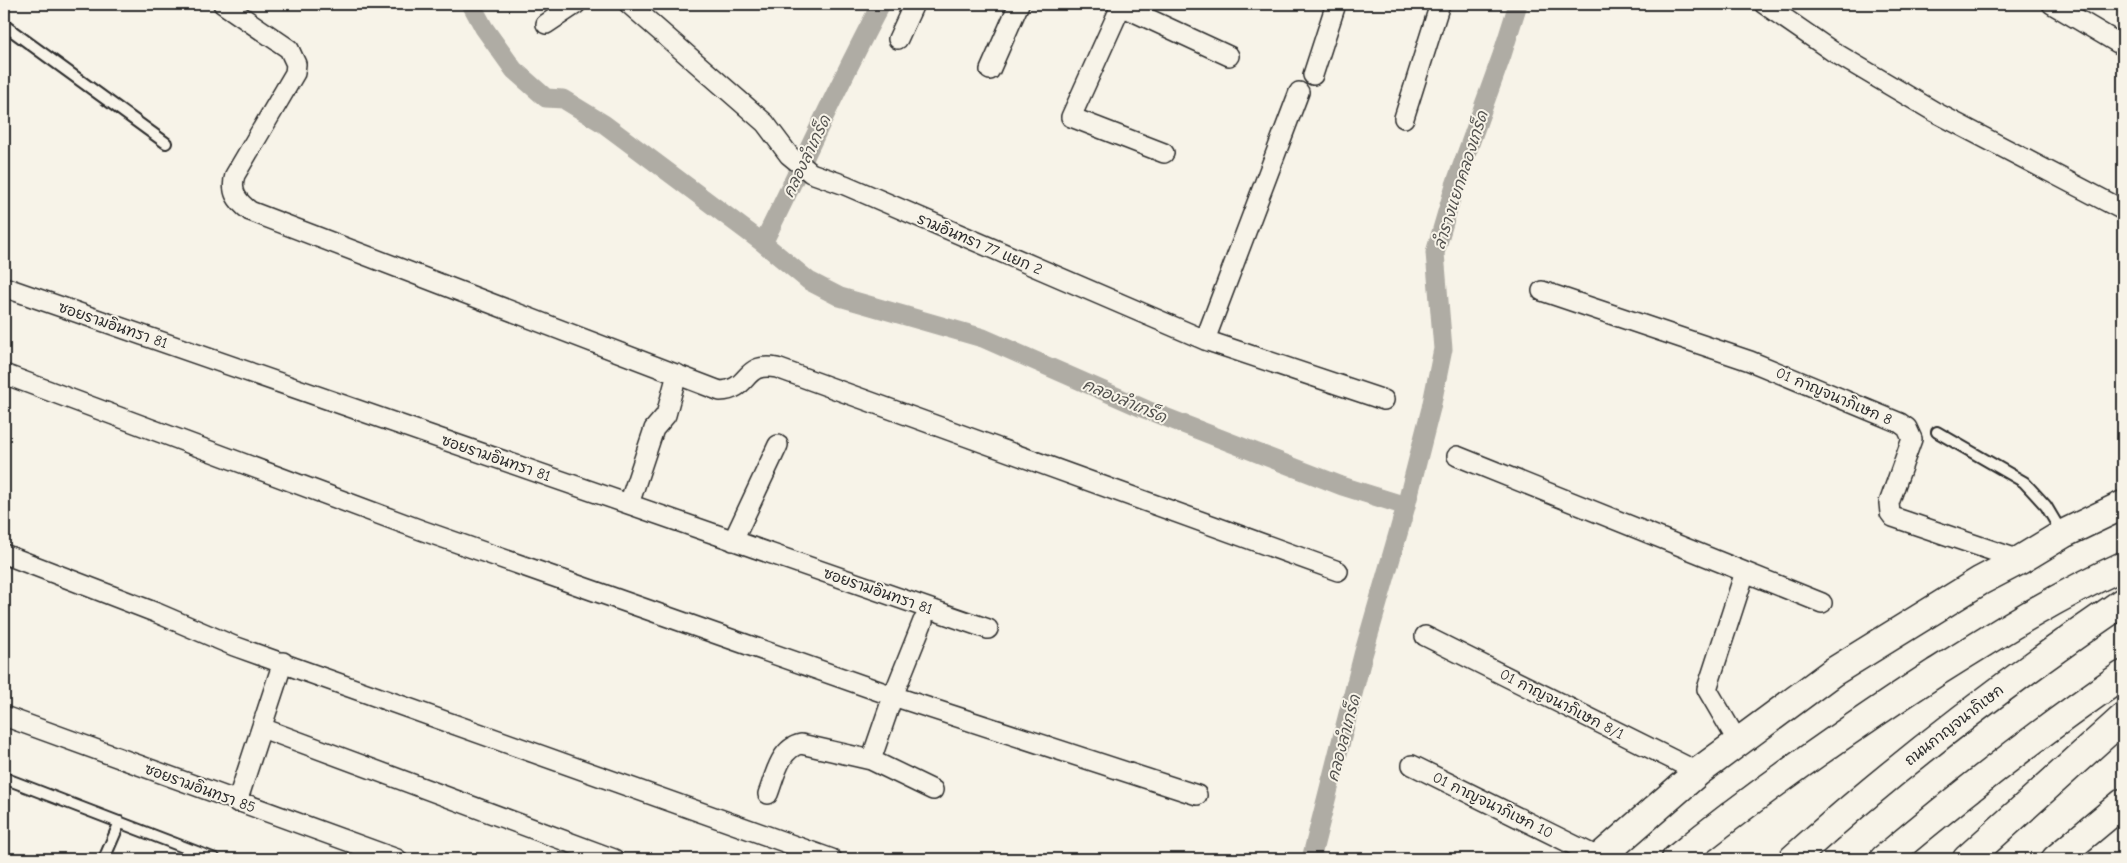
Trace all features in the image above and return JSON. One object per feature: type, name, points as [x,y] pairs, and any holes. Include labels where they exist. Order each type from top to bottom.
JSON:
[{"type":"main road","points":[[1599,859],[1698,772],[1833,672],[1980,581],[2063,534],[2123,505]]},
{"type":"main road","points":[[1676,859],[1729,816],[1879,710],[2022,618],[2123,566]]},
{"type":"main road","name":"ถนนกาญจนาภิเษก","points":[[1793,859],[1919,751],[2030,667],[2123,602]]},
{"type":"main road","points":[[1884,859],[1954,800],[2024,746],[2123,675]]},
{"type":"main road","points":[[1967,859],[2123,718]]},
{"type":"main road","points":[[2056,859],[2120,811]]},
{"type":"street","points":[[223,4],[289,49],[296,64],[294,73],[235,175],[233,183],[234,193],[244,207],[250,211],[720,391],[730,391],[737,387],[754,369],[764,366],[776,368],[1338,571]]},
{"type":"street","points":[[546,24],[576,4]]},
{"type":"street","name":"รามอินทรา 77 แยก 2","points":[[629,4],[765,123],[789,155],[811,173],[845,185],[1205,340],[1384,400]]},
{"type":"street","points":[[898,39],[914,4]]},
{"type":"street","points":[[990,70],[1019,4]]},
{"type":"street","points":[[1314,75],[1336,4]]},
{"type":"street","points":[[1404,118],[1440,4]]},
{"type":"street","points":[[1764,4],[1832,51],[1935,112],[2123,210]]},
{"type":"street","points":[[2052,4],[2123,46]]},
{"type":"street","points":[[1164,153],[1071,116],[1121,5],[1229,56]]},
{"type":"street","points":[[1205,340],[1299,92]]},
{"type":"street","name":"ซอยรามอินทรา 81","points":[[4,287],[988,629]]},
{"type":"street","name":"01 กาญจนาภิเษก 8","points":[[1542,291],[1750,361],[1900,423],[1907,428],[1912,439],[1889,503],[1890,512],[1893,517],[2020,560]]},
{"type":"street","points":[[4,374],[421,530],[893,696],[1197,795]]},
{"type":"street","points":[[629,504],[654,429],[666,415],[677,374]]},
{"type":"street","points":[[733,541],[778,445]]},
{"type":"street","points":[[1457,456],[1822,602]]},
{"type":"street","points":[[4,554],[157,613],[234,646],[832,859]]},
{"type":"street","points":[[1738,742],[1707,689],[1745,572]]},
{"type":"street","points":[[872,760],[893,696],[923,622]]},
{"type":"street","name":"01 กาญจนาภิเษก 8/1","points":[[1425,636],[1698,772]]},
{"type":"street","points":[[237,802],[283,662]]},
{"type":"street","name":"ซอยรามอินทรา 85","points":[[4,716],[397,859]]},
{"type":"street","points":[[262,728],[614,859]]},
{"type":"street","points":[[768,794],[785,753],[794,745],[801,744],[872,760],[934,790]]},
{"type":"street","name":"01 กาญจนาภิเษก 10","points":[[1412,765],[1599,859]]},
{"type":"lane","points":[[4,25],[166,143]]},
{"type":"lane","points":[[1937,432],[2024,482],[2046,506],[2063,534]]},
{"type":"lane","points":[[4,778],[215,859]]},
{"type":"lane","points":[[104,859],[120,822]]},
{"type":"waterway","points":[[471,4],[484,28],[514,70],[546,98],[563,99],[604,124],[763,243]]},
{"type":"waterway","name":"คลองลำเกร็ด","points":[[881,4],[850,63],[763,243],[809,281],[840,297],[983,338],[1147,410],[1342,486],[1406,506],[1363,655],[1311,859]]},
{"type":"waterway","name":"ลำรางแยกคลองเกร็ด","points":[[1406,506],[1431,408],[1443,349],[1435,253],[1455,185],[1502,55],[1518,4]]}]
